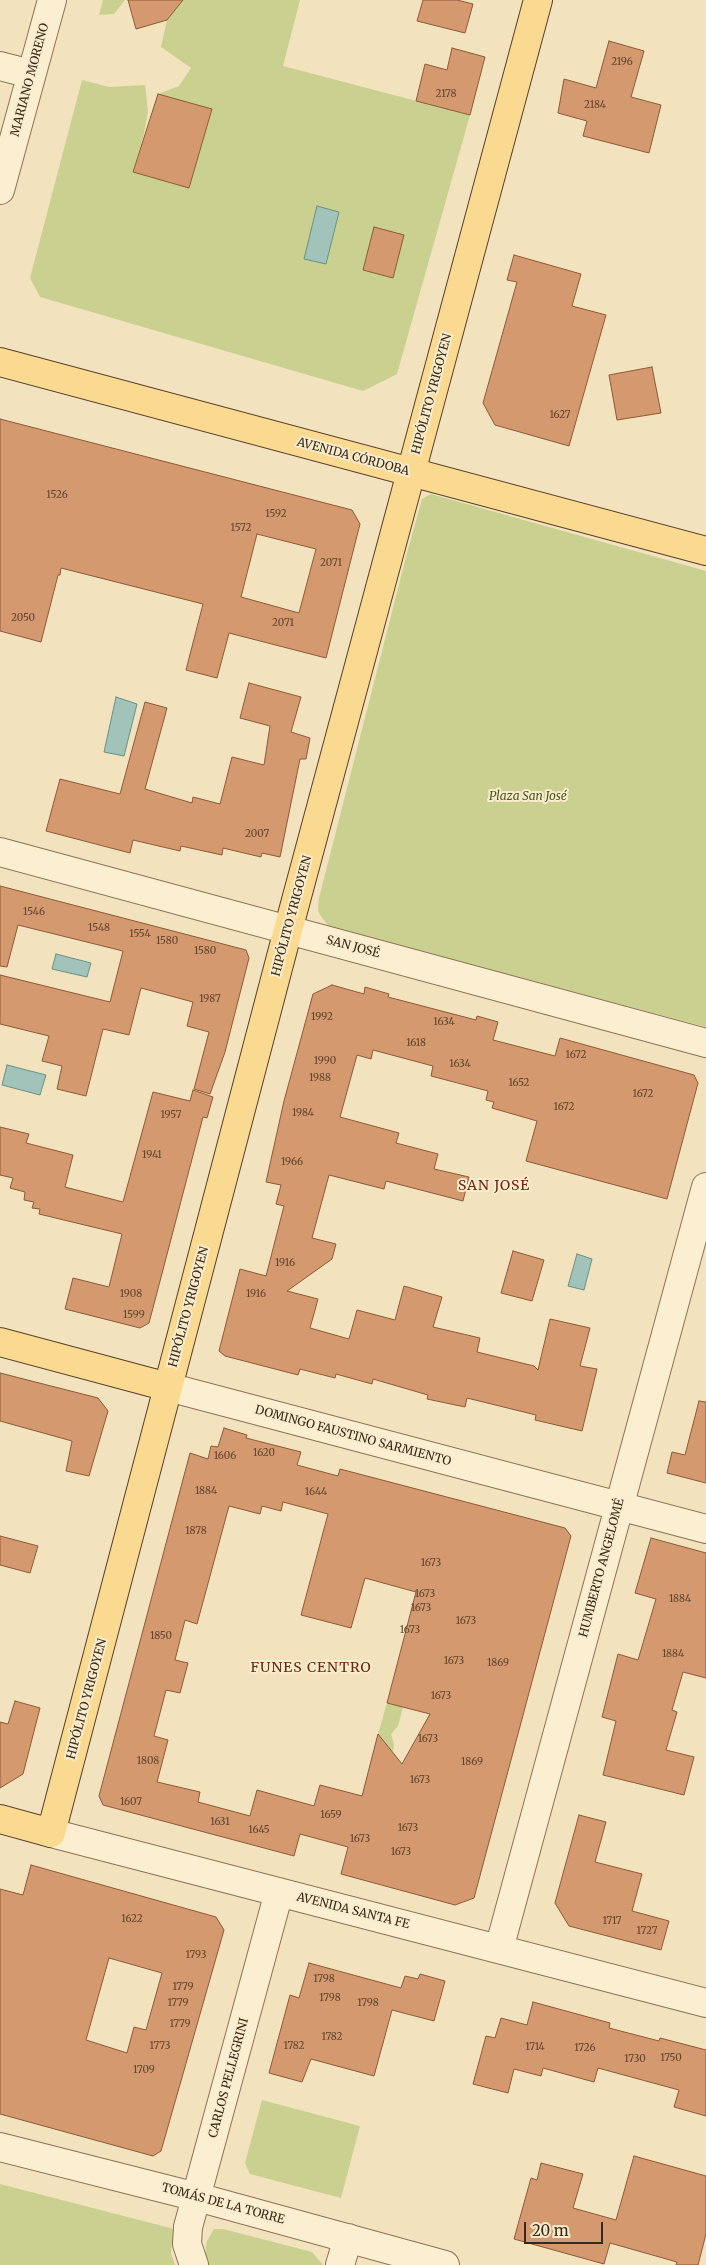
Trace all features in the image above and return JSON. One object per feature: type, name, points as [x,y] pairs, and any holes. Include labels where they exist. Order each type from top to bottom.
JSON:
[{"type":"main road","name":"HIPÓLITO YRIGOYEN","points":[[51,1832],[288,930],[538,0]]},
{"type":"main road","name":"AVENIDA CÓRDOBA","points":[[0,362],[706,551]]},
{"type":"main road","name":"DOMINGO FAUSTINO SARMIENTO","points":[[0,1342],[168,1387]]},
{"type":"main road","name":"AVENIDA SANTA FE","points":[[0,1819],[51,1832]]},
{"type":"street","name":"MARIANO MORENO","points":[[0,190],[52,0]]},
{"type":"street","points":[[0,66],[31,74]]},
{"type":"street","name":"SAN JOSÉ","points":[[0,852],[706,1042]]},
{"type":"street","name":"HUMBERTO ANGELOMÉ","points":[[500,1949],[618,1506],[706,1187]]},
{"type":"street","name":"DOMINGO FAUSTINO SARMIENTO","points":[[168,1387],[706,1530]]},
{"type":"street","name":"AVENIDA SANTA FE","points":[[51,1832],[706,2003]]},
{"type":"street","name":"CARLOS PELLEGRINI","points":[[194,2265],[187,2244],[188,2227],[279,1892]]},
{"type":"street","name":"TOMÁS DE LA TORRE","points":[[0,2146],[196,2196],[444,2265]]},
{"type":"street","points":[[340,2265],[348,2238]]},
{"type":"green space","points":[[103,0],[125,0],[114,14],[99,15]]},
{"type":"green space","points":[[183,0],[300,0],[283,66],[470,115],[397,374],[363,391],[40,297],[30,278],[82,80],[109,87],[145,85],[148,111],[144,134],[133,172],[189,188],[212,110],[158,94],[179,86],[191,68],[161,47],[167,20]]},
{"type":"green space","name":"Plaza San José","points":[[431,494],[706,571],[706,1027],[330,928],[320,915],[318,910],[319,898],[407,553],[422,499]]},
{"type":"green space","points":[[387,1703],[403,1707],[398,1726],[391,1734],[394,1744],[393,1752],[386,1744],[376,1741]]},
{"type":"green space","points":[[262,2100],[360,2126],[341,2198],[250,2174],[245,2163]]},
{"type":"green space","points":[[0,2184],[174,2229],[171,2253],[175,2265],[0,2265]]},
{"type":"green space","points":[[214,2229],[223,2229],[312,2252],[323,2265],[208,2265],[205,2253],[207,2241]]},
{"type":"water","points":[[317,206],[339,212],[326,264],[304,259]]},
{"type":"water","points":[[116,697],[137,704],[124,756],[104,752]]},
{"type":"water","points":[[56,954],[91,963],[87,977],[52,969]]},
{"type":"water","points":[[7,1065],[46,1075],[40,1095],[2,1085]]},
{"type":"water","points":[[577,1254],[592,1259],[584,1290],[568,1286]]},
{"type":"building","points":[[128,0],[183,0],[167,20],[136,29]]},
{"type":"building","points":[[423,0],[457,0],[473,4],[465,33],[417,21]]},
{"type":"building","points":[[609,41],[644,51],[631,97],[661,105],[649,153],[583,136],[587,121],[558,113],[564,79],[596,88]]},
{"type":"building","points":[[452,48],[485,57],[470,115],[416,101],[425,64],[447,70]]},
{"type":"building","points":[[158,94],[212,109],[189,188],[133,172]]},
{"type":"building","points":[[374,227],[404,235],[393,278],[363,270]]},
{"type":"building","points":[[514,255],[581,274],[572,306],[606,315],[569,446],[495,425],[483,403],[517,282],[507,280]]},
{"type":"building","points":[[652,367],[661,413],[617,420],[609,375]]},
{"type":"building","points":[[0,419],[352,510],[360,524],[326,658],[229,633],[217,678],[186,670],[203,604],[61,568],[41,642],[0,631]],"holes":[[[257,534],[316,549],[299,613],[241,597]]]},
{"type":"building","points":[[249,683],[301,697],[291,732],[310,738],[306,759],[300,759],[280,857],[262,853],[261,857],[223,848],[222,855],[181,846],[180,851],[133,840],[130,853],[46,831],[60,779],[120,794],[145,702],[167,708],[145,789],[192,803],[193,797],[220,804],[232,757],[264,765],[270,726],[240,718]]},
{"type":"building","points":[[0,886],[246,950],[249,958],[225,1052],[210,1094],[194,1089],[209,1032],[187,1026],[193,1002],[141,988],[129,1035],[103,1029],[86,1096],[57,1089],[62,1066],[42,1061],[49,1036],[0,1024],[0,975],[110,1002],[123,951],[18,925],[7,967],[0,966]]},
{"type":"building","points":[[332,985],[364,994],[365,987],[389,994],[388,997],[476,1020],[477,1016],[498,1022],[493,1040],[555,1056],[560,1038],[694,1075],[698,1083],[667,1199],[526,1161],[537,1121],[492,1108],[494,1102],[486,1100],[488,1091],[431,1076],[433,1066],[373,1050],[371,1059],[357,1055],[340,1117],[399,1133],[396,1143],[438,1154],[434,1169],[469,1177],[463,1201],[386,1181],[384,1189],[329,1175],[312,1238],[336,1244],[332,1259],[287,1291],[318,1299],[310,1328],[349,1339],[357,1310],[395,1320],[404,1286],[442,1297],[433,1327],[480,1338],[477,1352],[534,1366],[538,1370],[550,1319],[590,1328],[580,1366],[597,1369],[582,1431],[535,1420],[536,1415],[467,1398],[465,1407],[427,1399],[428,1395],[373,1379],[372,1384],[336,1374],[335,1378],[300,1369],[298,1375],[225,1356],[219,1351],[240,1269],[266,1276],[284,1206],[276,1204],[281,1185],[266,1182],[284,1101],[313,994]]},
{"type":"building","points":[[193,1090],[213,1097],[207,1118],[203,1117],[149,1323],[140,1328],[65,1309],[73,1278],[109,1287],[122,1234],[39,1214],[40,1209],[32,1208],[34,1202],[24,1200],[25,1192],[10,1188],[13,1178],[0,1175],[0,1127],[29,1134],[26,1143],[73,1155],[65,1187],[123,1202],[153,1092],[190,1101]]},
{"type":"building","points":[[513,1251],[544,1260],[532,1301],[501,1293]]},
{"type":"building","points":[[0,1373],[98,1398],[108,1411],[89,1476],[66,1471],[72,1441],[0,1421]]},
{"type":"building","points":[[699,1401],[706,1402],[706,1483],[667,1473],[672,1452],[685,1455]]},
{"type":"building","points":[[224,1428],[247,1435],[246,1438],[301,1452],[297,1465],[338,1476],[340,1469],[565,1528],[571,1536],[474,1898],[455,1905],[341,1874],[348,1847],[300,1834],[294,1856],[103,1805],[99,1796],[190,1453],[208,1459],[211,1446],[218,1447]],"holes":[[[283,1502],[328,1514],[301,1615],[351,1628],[365,1578],[416,1592],[387,1703],[430,1714],[402,1764],[378,1734],[362,1796],[320,1785],[314,1806],[257,1790],[250,1816],[198,1802],[200,1792],[157,1782],[168,1740],[154,1736],[166,1690],[180,1693],[188,1663],[175,1660],[185,1620],[197,1624],[229,1506],[260,1514],[262,1506],[281,1511]]]},
{"type":"building","points":[[0,1536],[38,1546],[30,1573],[0,1565]]},
{"type":"building","points":[[651,1538],[706,1553],[706,1678],[683,1672],[672,1710],[677,1712],[666,1750],[694,1757],[684,1795],[603,1775],[616,1721],[602,1717],[618,1654],[638,1660],[656,1599],[635,1593]]},
{"type":"building","points":[[15,1701],[40,1708],[23,1774],[0,1788],[0,1722],[8,1724]]},
{"type":"building","points":[[579,1815],[606,1822],[595,1862],[642,1874],[632,1911],[669,1921],[661,1950],[569,1926],[555,1903]]},
{"type":"building","points":[[31,1865],[216,1917],[224,1930],[161,2151],[153,2156],[0,2114],[0,1889],[23,1895]],"holes":[[[109,1958],[162,1973],[146,2030],[134,2027],[127,2053],[86,2040]]]},
{"type":"building","points":[[309,1963],[401,1988],[405,1976],[418,1979],[420,1974],[445,1981],[434,2021],[392,2010],[374,2076],[311,2059],[302,2082],[269,2073],[290,1995],[299,1998]]},
{"type":"building","points":[[533,2002],[610,2023],[609,2028],[659,2041],[660,2038],[706,2050],[706,2116],[674,2107],[679,2090],[598,2068],[594,2082],[543,2068],[541,2076],[514,2069],[508,2093],[473,2084],[486,2036],[495,2038],[501,2018],[527,2025]]},
{"type":"building","points":[[634,2156],[706,2176],[706,2234],[698,2265],[676,2265],[677,2262],[610,2243],[604,2264],[514,2239],[531,2178],[537,2180],[541,2163],[583,2174],[573,2208],[616,2220]]},
{"type":"district","name":"SAN JOSÉ","points":[[494,1186]]},
{"type":"district","name":"FUNES CENTRO","points":[[311,1668]]}]
